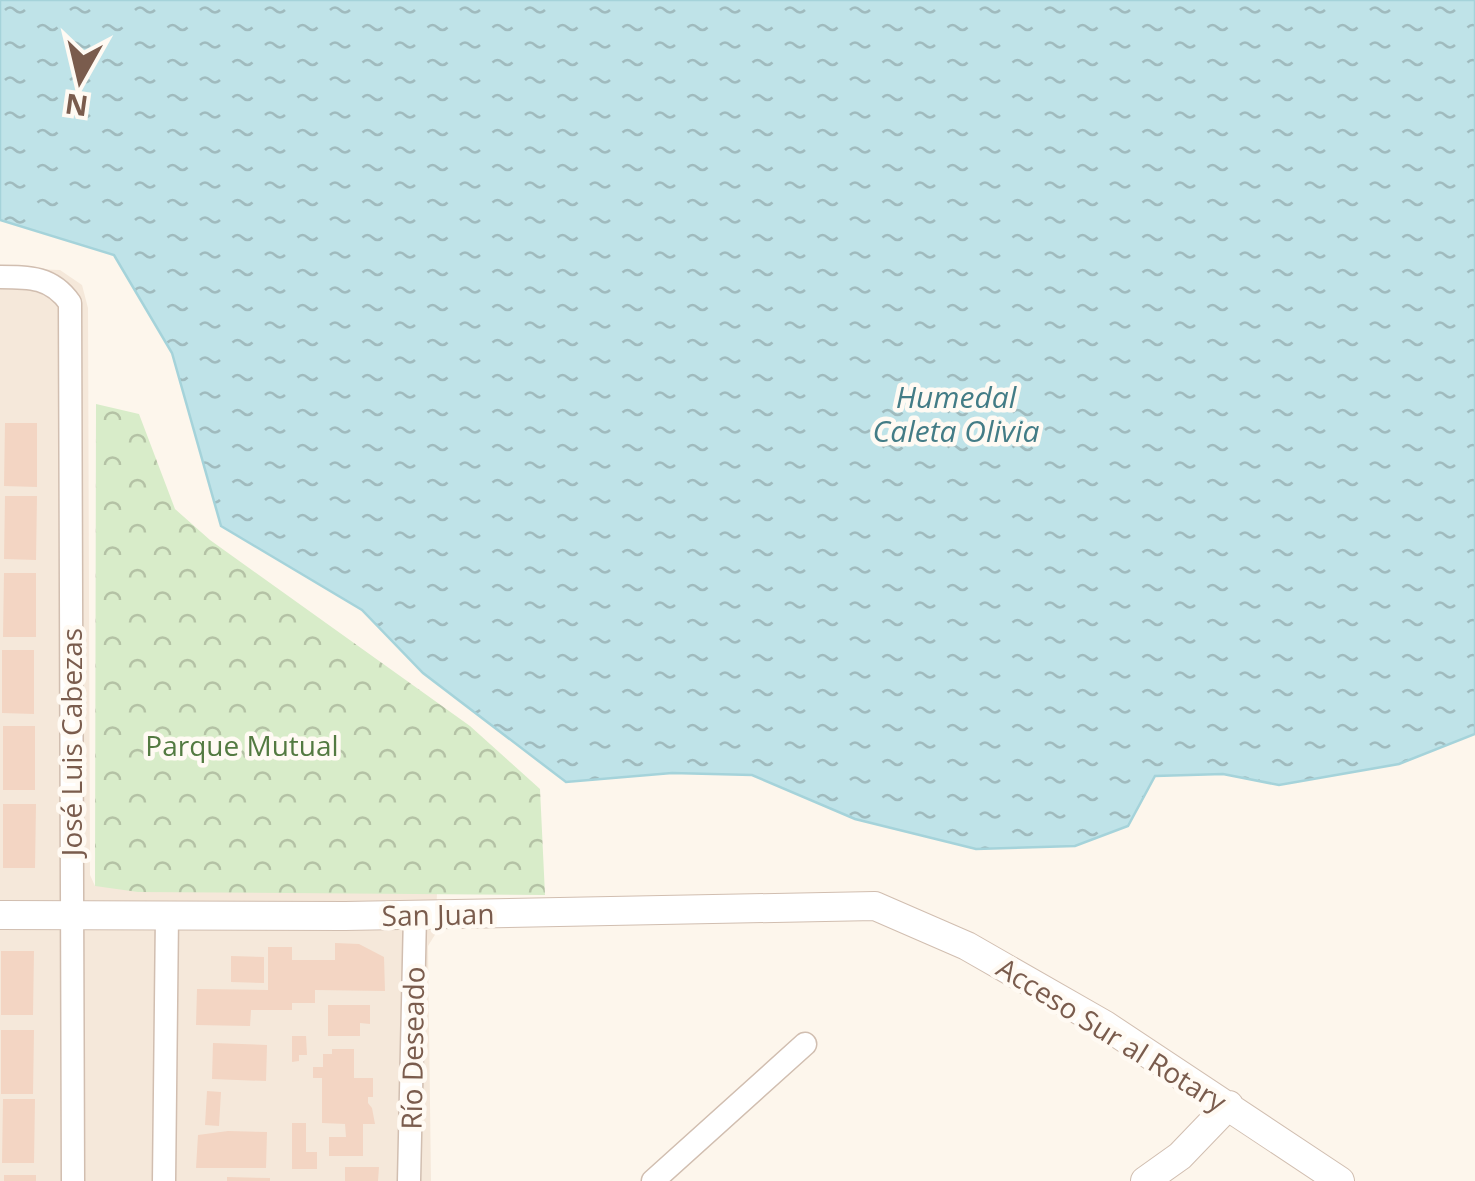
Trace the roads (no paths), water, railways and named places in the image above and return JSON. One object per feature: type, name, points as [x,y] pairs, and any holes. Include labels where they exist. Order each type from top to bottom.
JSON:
[{"type":"street","name":"José Luis Cabezas","points":[[0,277],[36,278],[52,283],[70,303],[72,1181]]},
{"type":"street","name":"San Juan","points":[[0,915],[414,914],[875,906]]},
{"type":"street","name":"Acceso Sur al Rotary","points":[[875,906],[968,946],[1105,1025],[1340,1181]]},
{"type":"street","name":"Río Deseado","points":[[409,1181],[414,914]]},
{"type":"street","points":[[164,1181],[167,915]]},
{"type":"street","points":[[653,1181],[805,1044]]},
{"type":"street","points":[[1144,1181],[1180,1156],[1229,1106]]},
{"type":"water","name":"Humedal Caleta Olivia","points":[[0,0],[1475,0],[1475,734],[1399,764],[1279,785],[1223,774],[1155,776],[1128,826],[1075,846],[976,849],[855,819],[752,775],[672,773],[566,782],[423,673],[362,610],[221,526],[172,353],[114,255],[0,220]]},
{"type":"park label","name":"Parque Mutual","points":[[242,745]]}]
